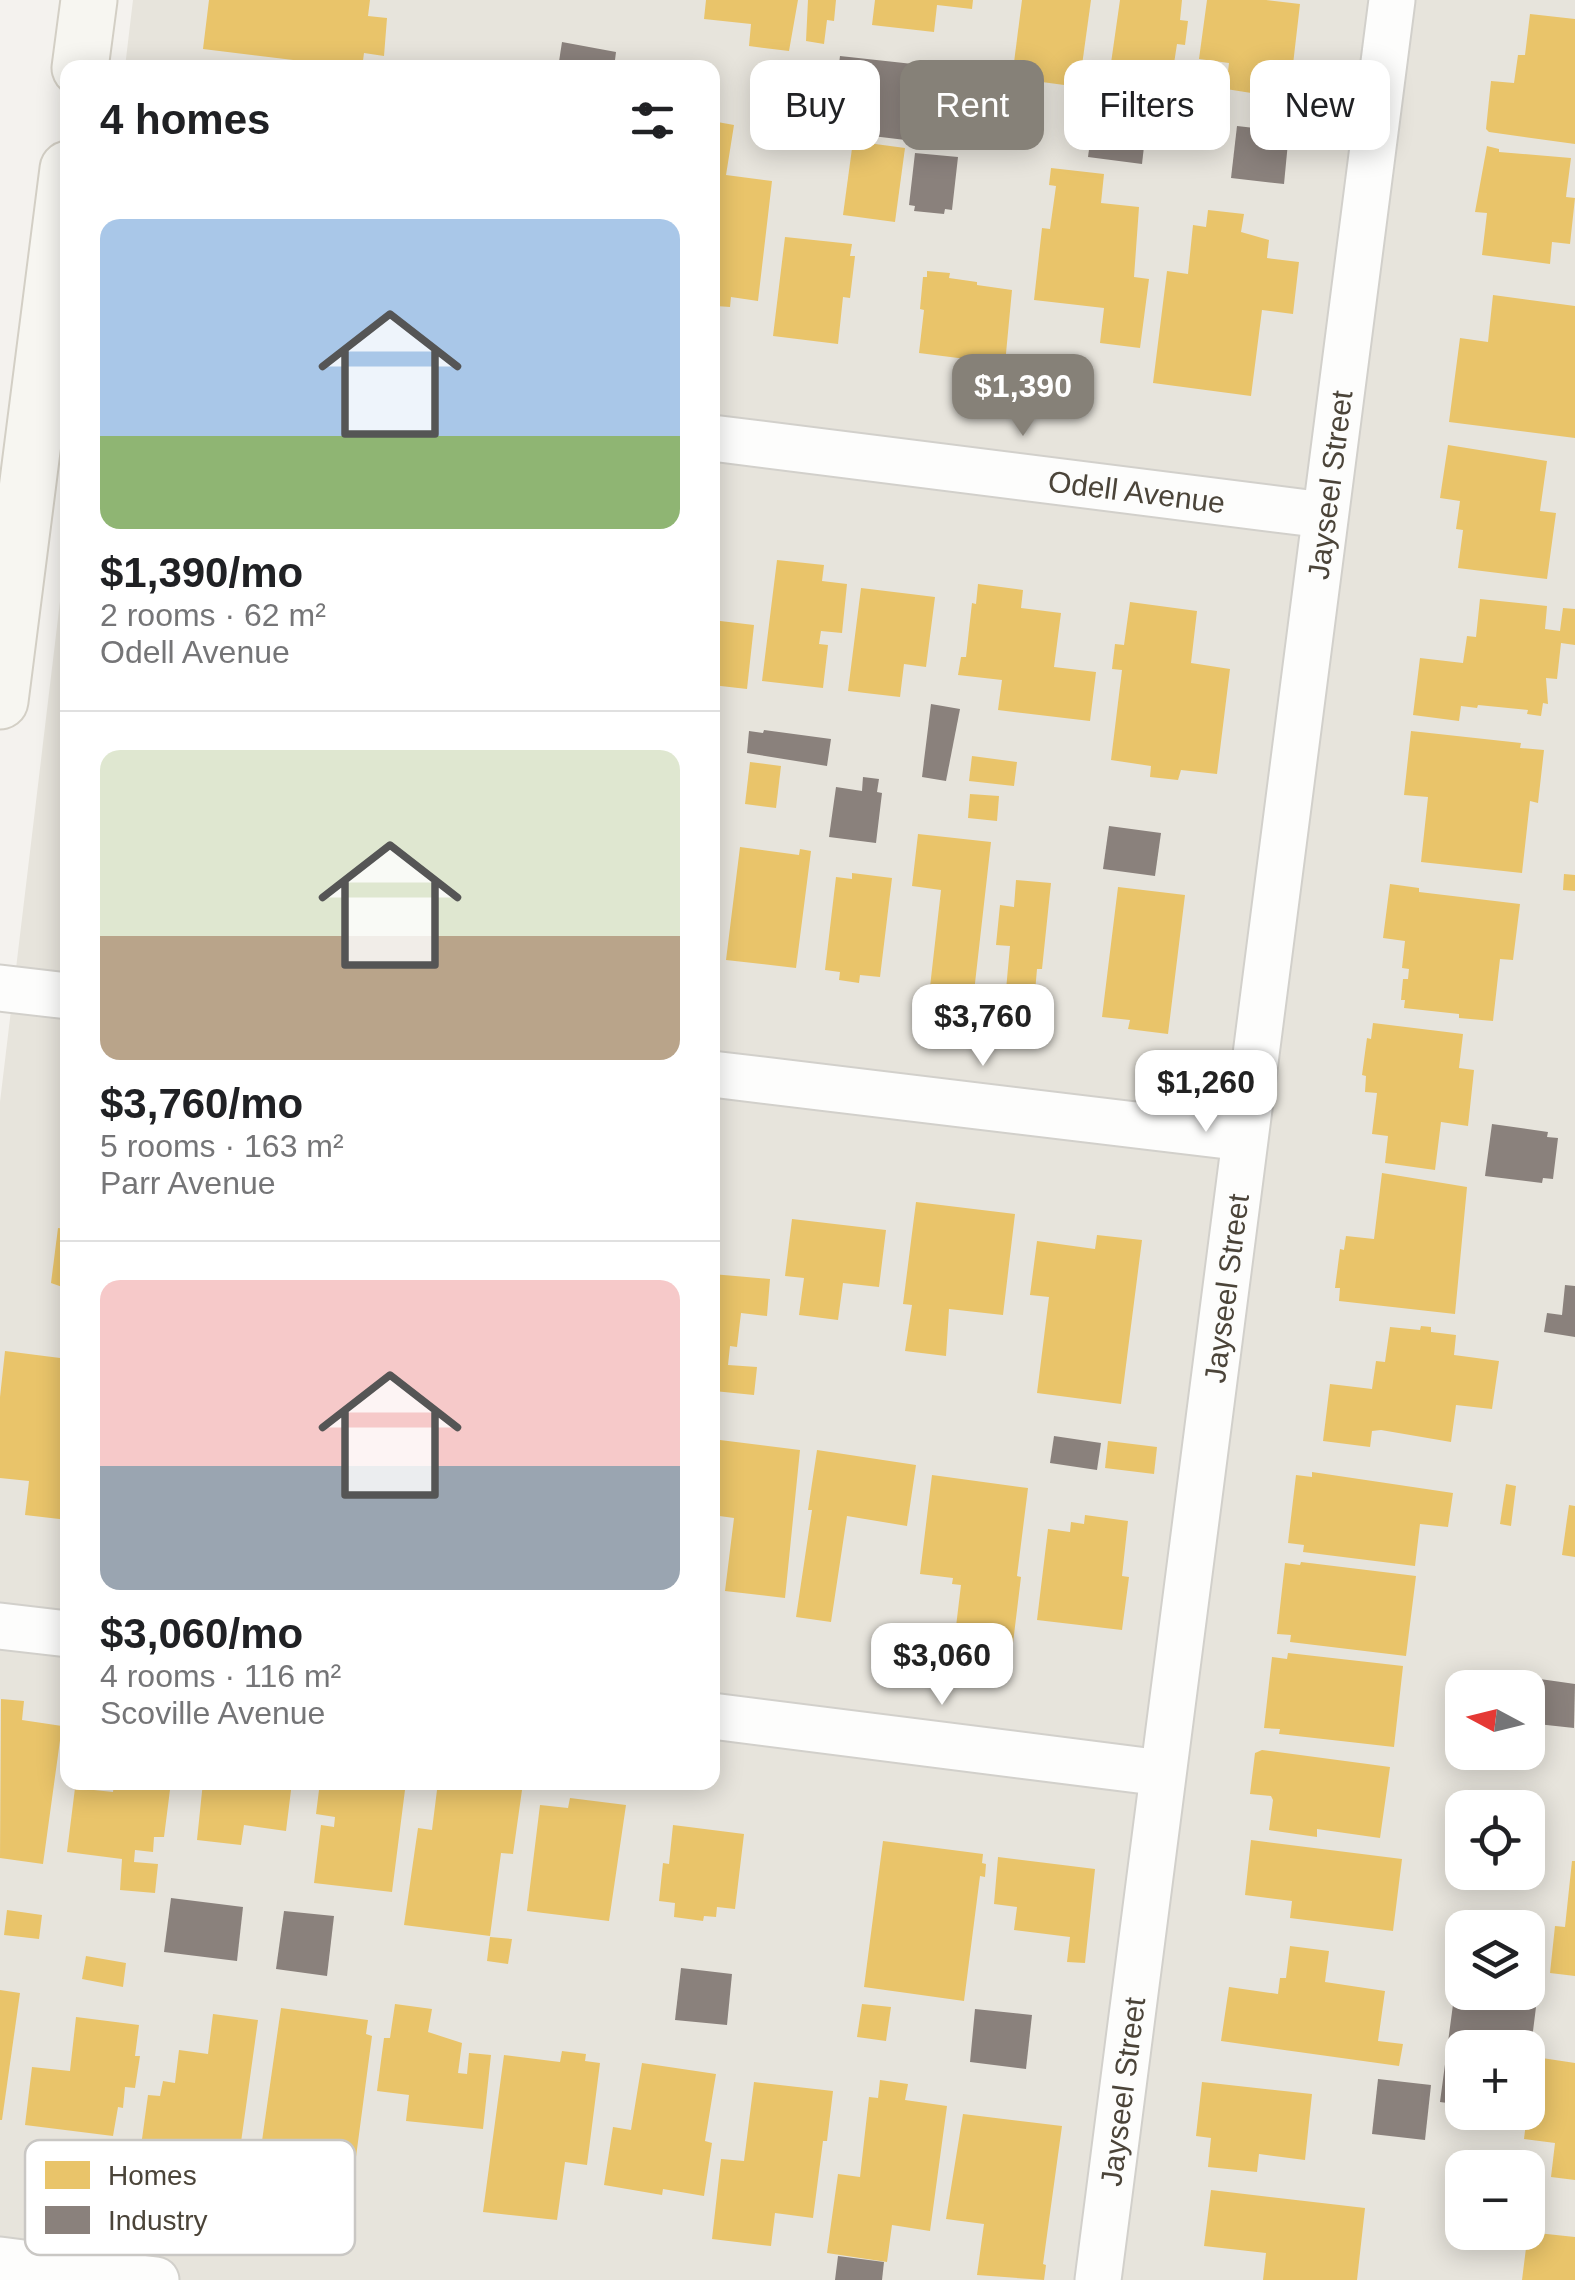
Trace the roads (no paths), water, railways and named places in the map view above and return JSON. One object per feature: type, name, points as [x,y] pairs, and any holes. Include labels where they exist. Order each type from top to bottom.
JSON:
[{"type":"street","points":[[81,60],[89,0]]},
{"type":"street","name":"Jayseel Street","points":[[1098,2280],[1392,0]]},
{"type":"street","points":[[0,702],[15,452],[56,357],[60,294]]},
{"type":"street","name":"Odell Avenue","points":[[720,439],[1324,515]]},
{"type":"street","points":[[0,988],[60,995]]},
{"type":"street","points":[[720,1075],[1244,1138]]},
{"type":"street","points":[[0,1626],[60,1633]]},
{"type":"street","points":[[720,1717],[1162,1774]]},
{"type":"street","points":[[0,2260],[156,2280]]}]
